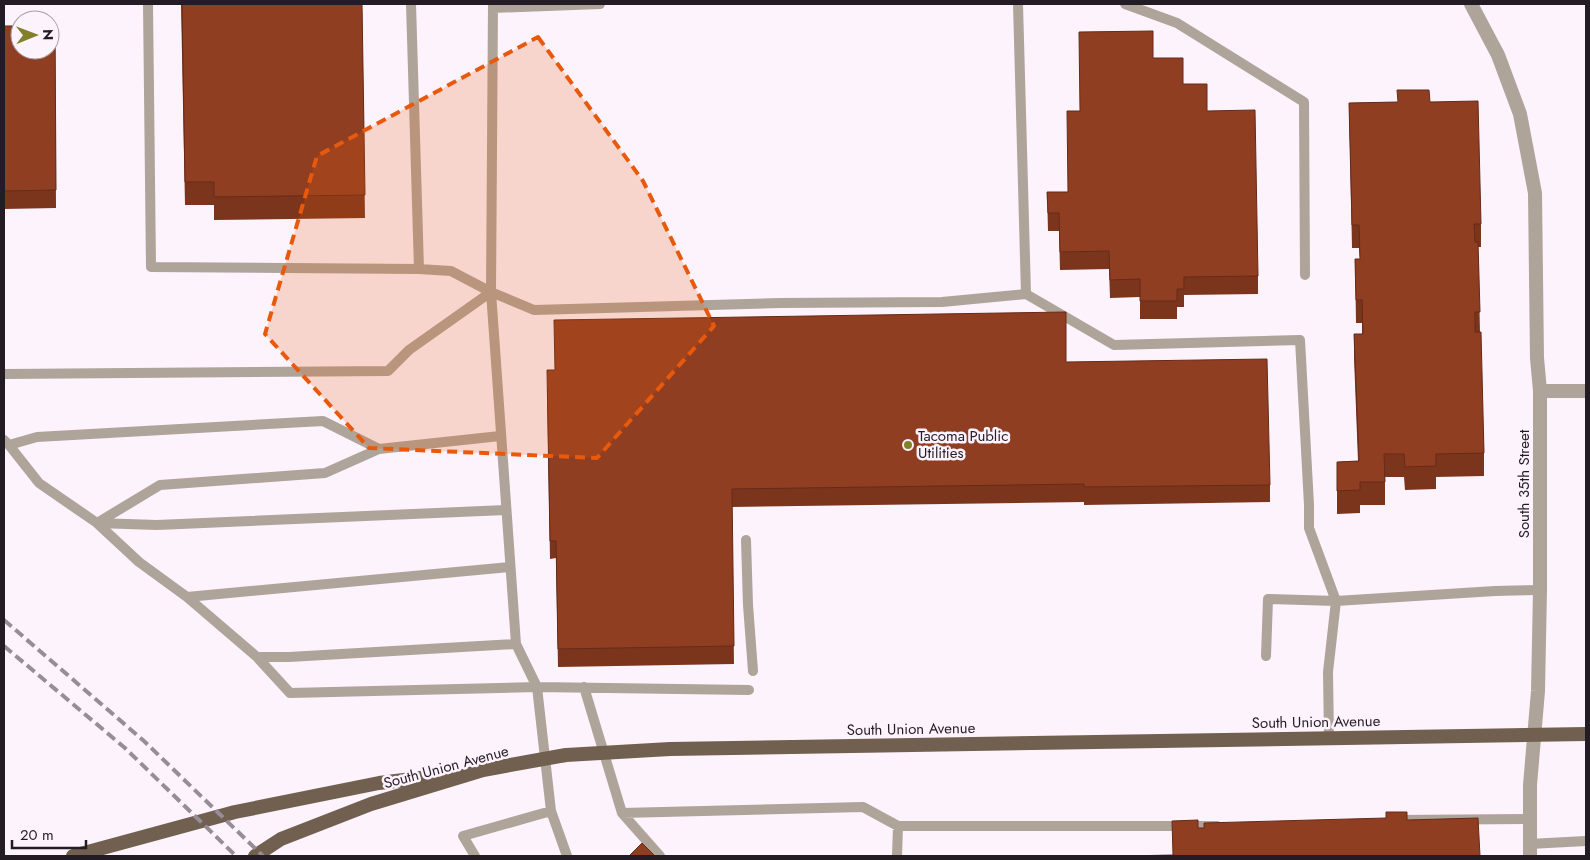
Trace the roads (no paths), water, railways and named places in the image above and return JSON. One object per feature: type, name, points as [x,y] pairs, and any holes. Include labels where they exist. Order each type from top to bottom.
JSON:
[{"type":"main road","name":"South Union Avenue","points":[[255,856],[282,839],[371,804],[483,770],[566,755],[661,749],[1586,734]]},
{"type":"main road","points":[[73,856],[235,812],[379,783],[483,770]]},
{"type":"street","name":"South 35th Street","points":[[1471,4],[1498,55],[1520,114],[1535,193],[1536,358],[1540,391],[1540,590],[1538,691],[1534,734],[1530,850]]},
{"type":"street","points":[[1540,391],[1586,391]]},
{"type":"lane","points":[[148,4],[151,267],[419,269],[451,271],[491,292],[534,310],[780,302],[942,302],[1026,294],[1114,345],[1300,340],[1309,505],[1308,528],[1336,601],[1328,672],[1330,738]]},
{"type":"lane","points":[[411,4],[419,269]]},
{"type":"lane","points":[[568,856],[550,812],[537,686],[516,644],[491,292],[493,6],[600,4]]},
{"type":"lane","points":[[1018,4],[1026,294]]},
{"type":"lane","points":[[1124,4],[1177,23],[1304,102],[1305,275]]},
{"type":"lane","points":[[4,374],[388,371],[409,350],[491,292]]},
{"type":"lane","points":[[379,449],[323,421],[37,437],[6,442],[39,483],[97,523],[139,562],[187,597],[257,656],[290,693],[537,686],[749,690]]},
{"type":"lane","points":[[97,523],[160,485],[325,473],[379,449],[500,436]]},
{"type":"lane","points":[[97,523],[157,525],[506,510]]},
{"type":"lane","points":[[746,540],[748,606],[753,671]]},
{"type":"lane","points":[[187,597],[510,567]]},
{"type":"lane","points":[[1266,656],[1268,600],[1336,601],[1540,590]]},
{"type":"lane","points":[[257,656],[289,657],[516,644]]},
{"type":"lane","points":[[584,687],[622,813],[660,856]]},
{"type":"lane","points":[[622,813],[863,808],[898,826],[1223,826]]},
{"type":"lane","points":[[475,856],[463,836],[550,812]]},
{"type":"lane","points":[[1382,821],[1530,819]]},
{"type":"lane","points":[[897,856],[898,826]]},
{"type":"lane","points":[[1530,850],[1586,842]]},
{"type":"railway","points":[[4,620],[144,741],[263,856]]},
{"type":"railway","points":[[4,646],[125,748],[236,856]]},
{"type":"place","name":"Tacoma Public Utilities","points":[[908,445]]}]
